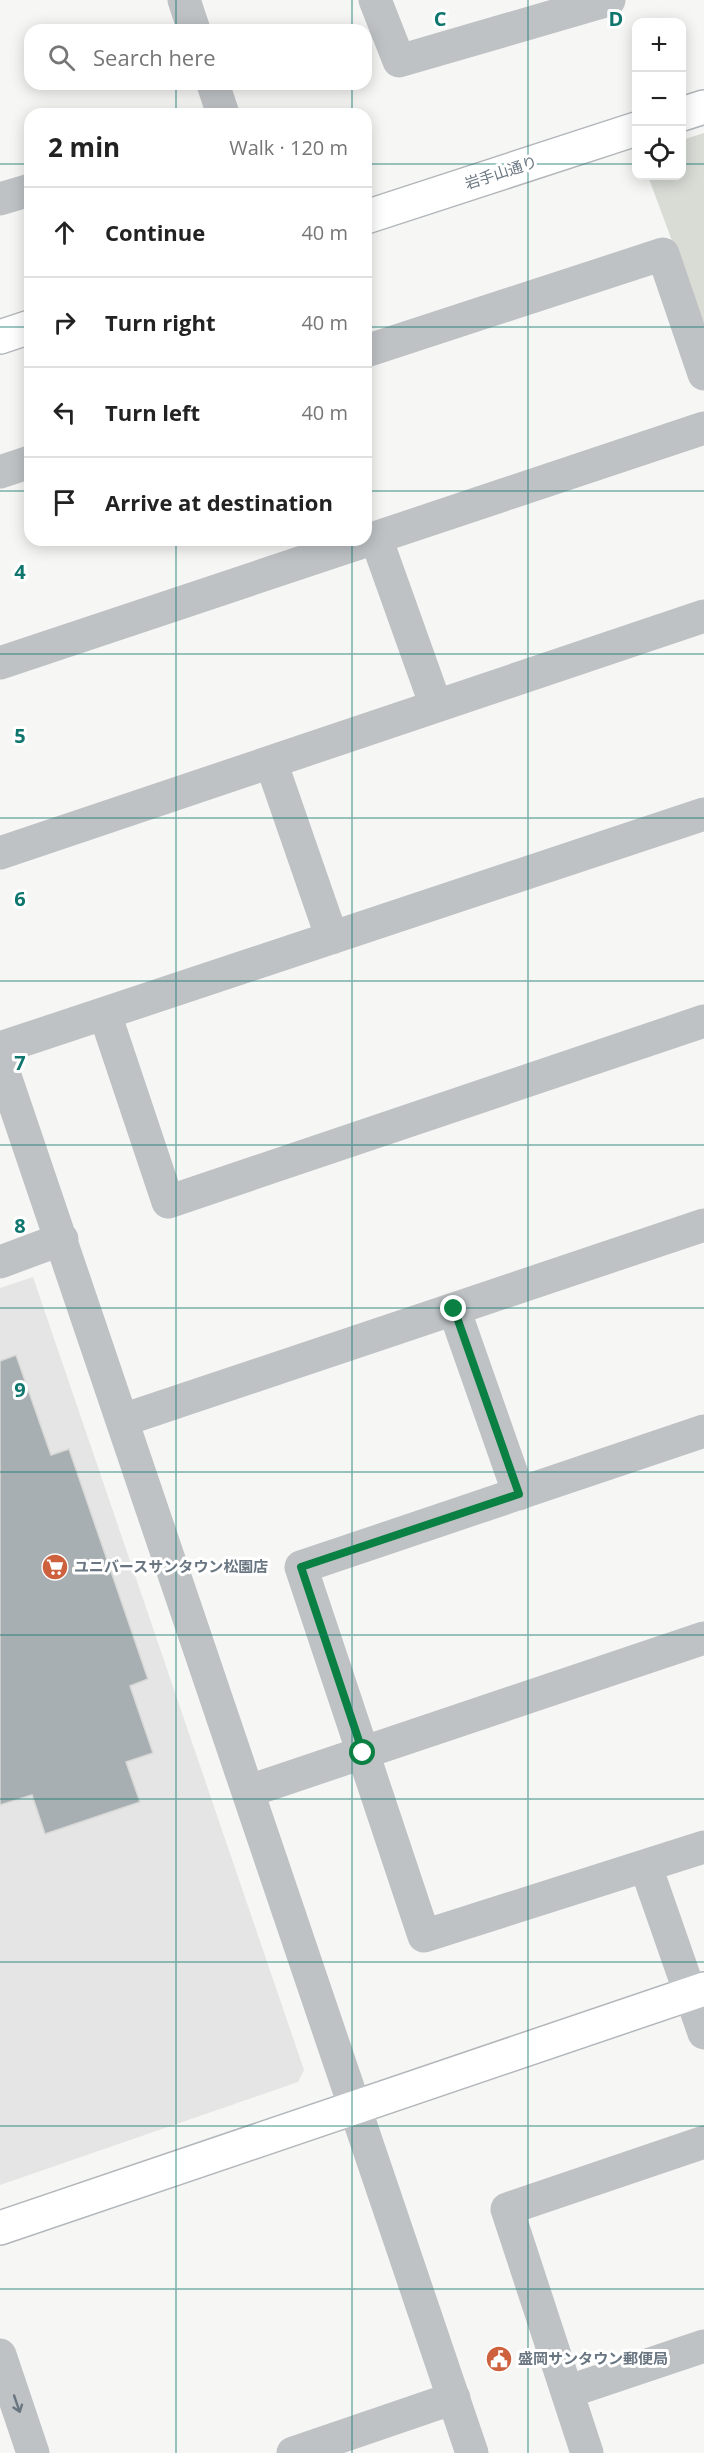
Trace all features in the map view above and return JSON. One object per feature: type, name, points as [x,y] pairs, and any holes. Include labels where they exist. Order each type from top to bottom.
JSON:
[{"type":"street","points":[[184,0],[192,24]]},
{"type":"street","points":[[375,0],[399,61],[609,0]]},
{"type":"street","points":[[215,90],[221,108]]},
{"type":"street","points":[[686,112],[704,107]]},
{"type":"street","name":"岩手山通り","points":[[372,215],[632,130]]},
{"type":"street","points":[[0,200],[24,192]]},
{"type":"street","points":[[372,349],[663,254],[704,374]]},
{"type":"street","points":[[0,337],[24,329]]},
{"type":"street","points":[[372,539],[704,428]]},
{"type":"street","points":[[0,472],[24,464]]},
{"type":"street","points":[[376,538],[436,706]]},
{"type":"street","points":[[0,663],[352,546]]},
{"type":"street","points":[[0,853],[704,616]]},
{"type":"street","points":[[271,762],[332,938]]},
{"type":"street","points":[[0,1048],[704,814]]},
{"type":"street","points":[[105,1014],[168,1202],[704,1021]]},
{"type":"street","points":[[0,1061],[472,2453]]},
{"type":"street","points":[[123,1420],[704,1226]]},
{"type":"street","points":[[0,1262],[62,1239]]},
{"type":"street","points":[[454,1309],[519,1494]]},
{"type":"street","points":[[704,1431],[301,1567],[424,1936],[704,1847]]},
{"type":"street","points":[[249,1791],[704,1638]]},
{"type":"street","points":[[646,1867],[697,1992],[704,2033]]},
{"type":"street","points":[[0,2228],[697,1992]]},
{"type":"street","points":[[587,2453],[507,2209],[704,2142]]},
{"type":"street","points":[[567,2392],[704,2346]]},
{"type":"street","points":[[0,2355],[33,2453]]},
{"type":"street","points":[[293,2453],[454,2398]]},
{"type":"shaded area","points":[[704,133],[704,327],[649,180],[686,180],[686,139]]},
{"type":"shaded area","points":[[33,1277],[304,2070],[298,2082],[0,2185],[0,1288]]},
{"type":"building","name":"ユニバースサンタウン松園店","points":[[16,1355],[51,1455],[69,1449],[148,1679],[130,1686],[153,1753],[126,1762],[140,1802],[45,1834],[32,1795],[0,1805],[0,1361]]},
{"type":"place","name":"ユニバースサンタウン松園店","points":[[55,1567]]},
{"type":"place","name":"盛岡サンタウン郵便局","points":[[499,2359]]},
{"type":"route","points":[[363,1753],[301,1567],[519,1494],[454,1309]]}]
